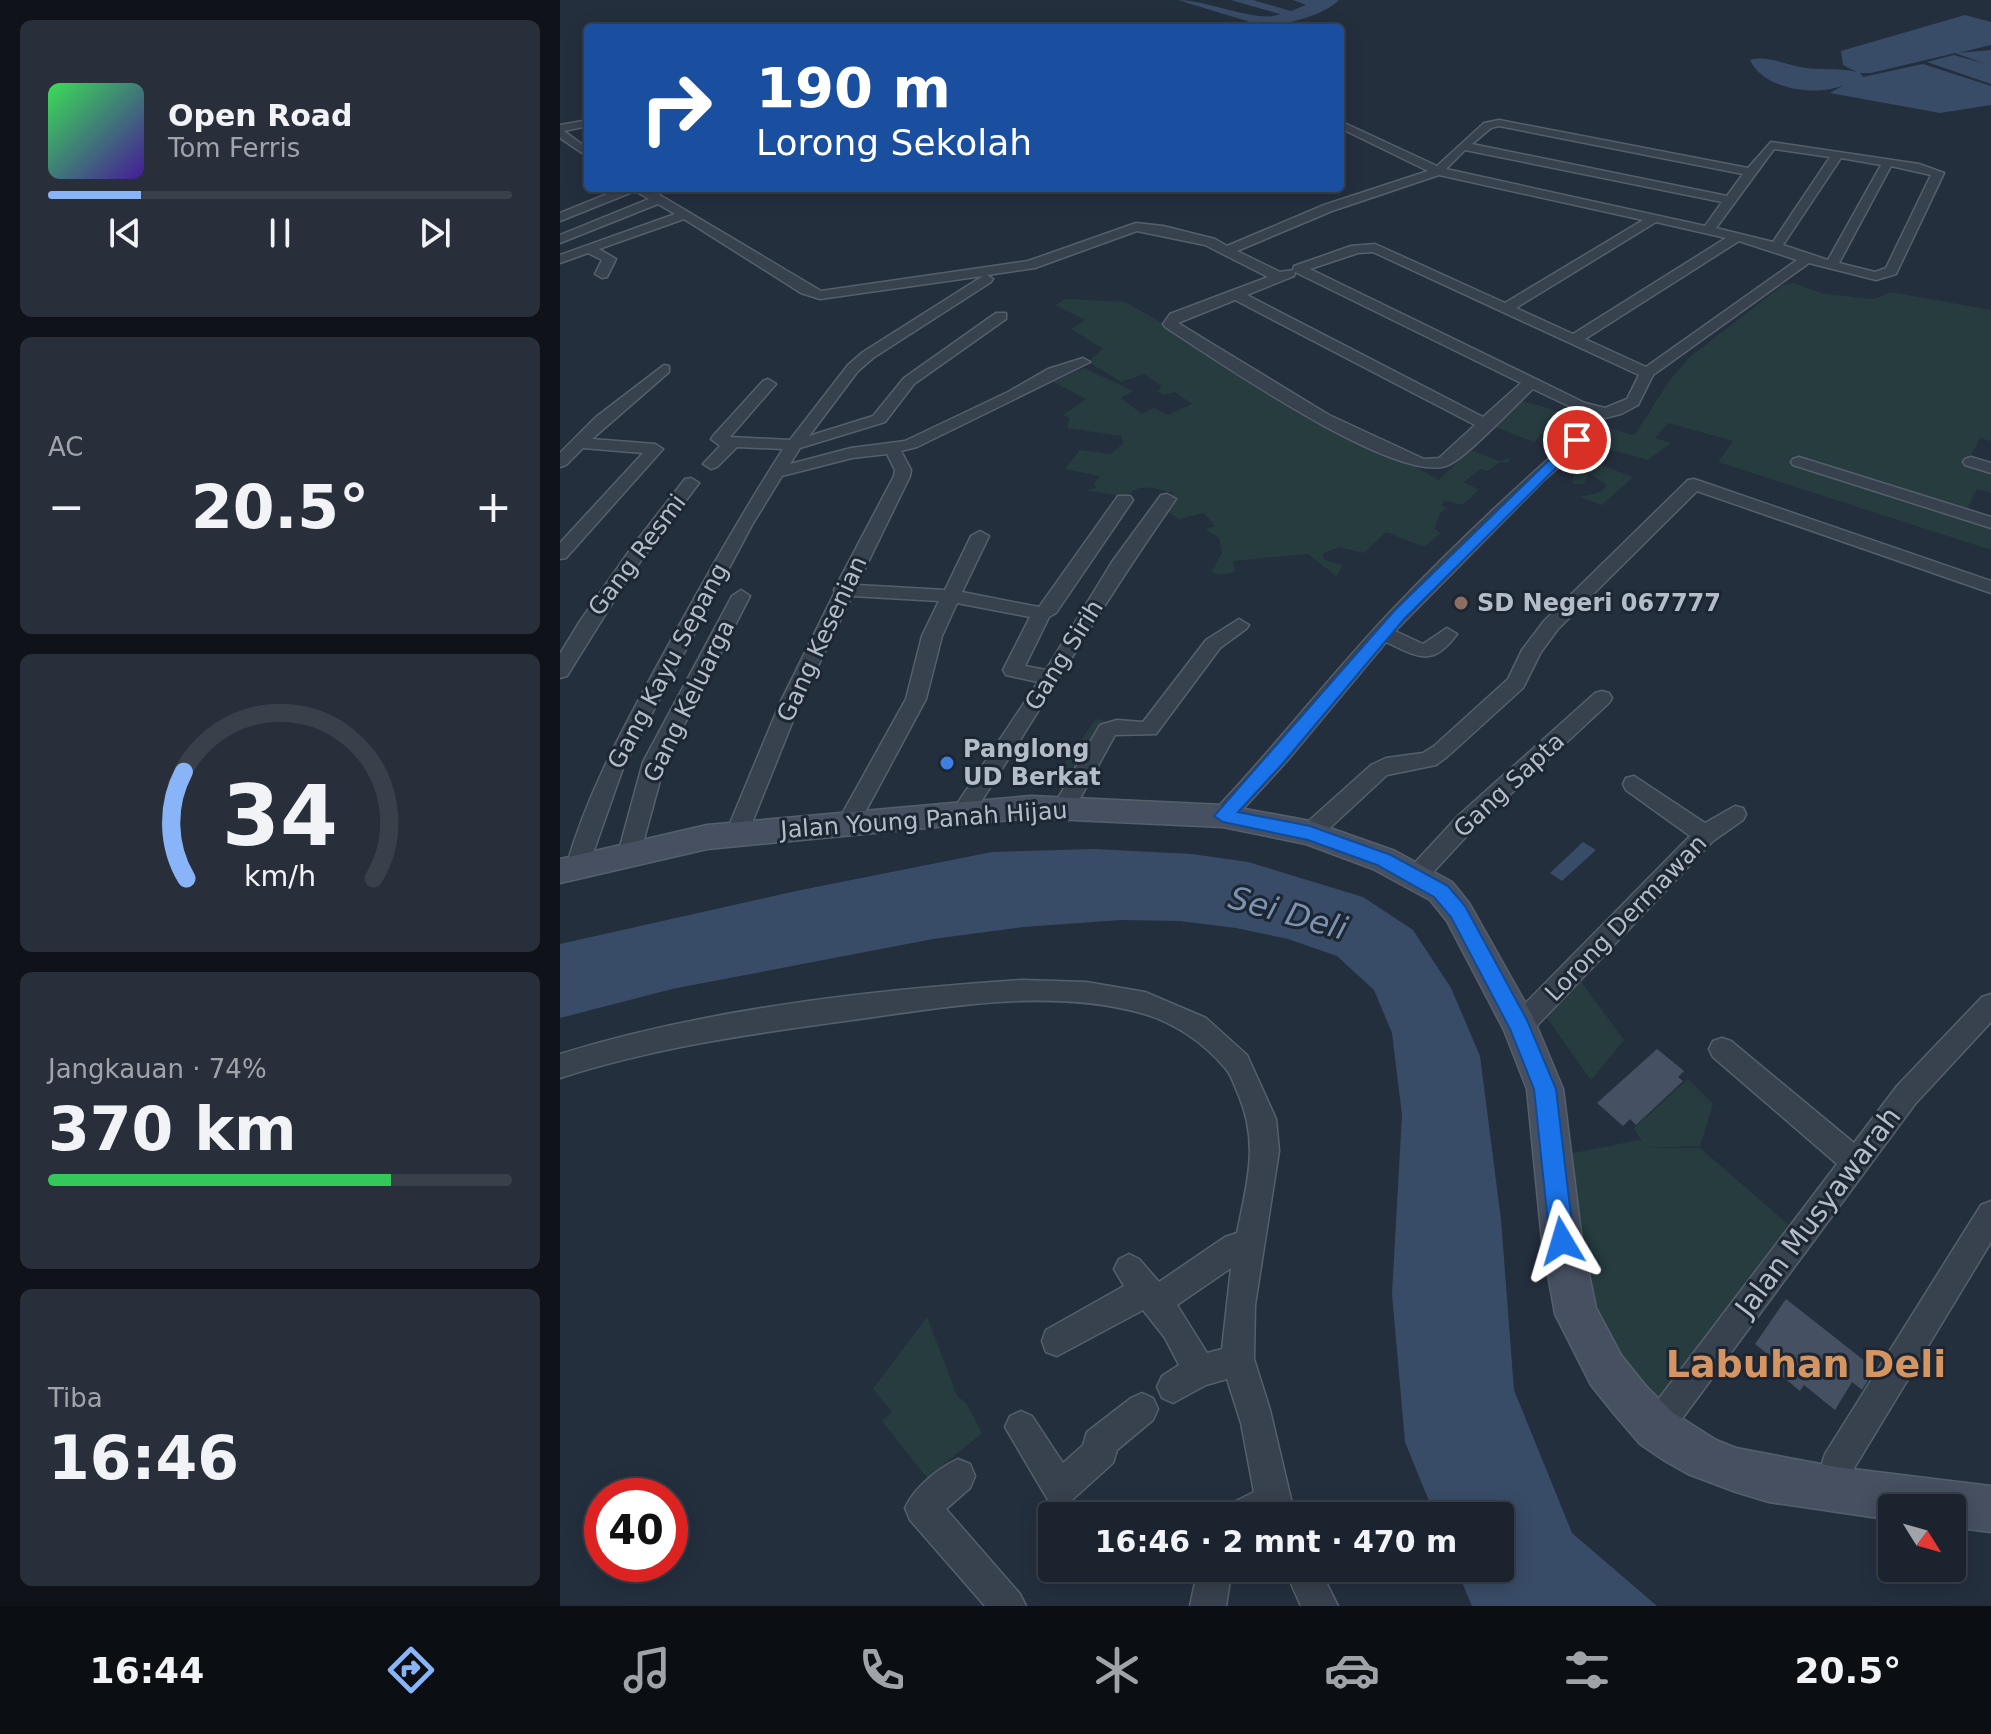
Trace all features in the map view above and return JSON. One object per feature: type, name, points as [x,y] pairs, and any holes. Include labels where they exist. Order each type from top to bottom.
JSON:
[{"type":"street","points":[[1233,248],[1427,170],[1488,125],[1499,123],[1749,172]]},
{"type":"street","points":[[560,130],[584,124]]},
{"type":"street","points":[[1344,126],[1415,158],[1427,170],[1708,230],[1876,276],[1891,271],[1938,173],[1888,162],[1772,145],[1708,230]]},
{"type":"street","points":[[560,130],[584,151]]},
{"type":"street","points":[[560,144],[584,161]]},
{"type":"street","points":[[1463,146],[1728,200]]},
{"type":"street","points":[[1776,247],[1836,157],[1834,154]]},
{"type":"street","points":[[1831,266],[1888,162]]},
{"type":"street","points":[[560,217],[622,192]]},
{"type":"street","points":[[656,194],[747,247],[781,276],[820,295],[1029,262],[1108,234],[1150,225],[1233,248],[1580,406],[1605,413],[1633,402],[1647,373],[1807,259]]},
{"type":"street","points":[[656,194],[685,214],[717,229]]},
{"type":"street","points":[[560,239],[656,194]]},
{"type":"street","points":[[560,259],[685,214]]},
{"type":"street","points":[[1506,308],[1653,219]]},
{"type":"street","points":[[1575,339],[1737,237]]},
{"type":"street","points":[[1530,383],[1482,423],[1445,461],[1431,465],[1420,463],[1353,432],[1273,388],[1170,324],[1175,317],[1289,273],[1356,249],[1375,248],[1647,373]]},
{"type":"street","points":[[589,249],[609,259],[602,274]]},
{"type":"street","name":"Gang Kayu Sepang","points":[[569,869],[612,768],[743,525],[794,445],[860,361],[986,279]]},
{"type":"street","points":[[1236,295],[1482,423]]},
{"type":"street","points":[[768,384],[719,439],[732,443],[794,445],[866,425],[879,419],[909,381],[1001,316]]},
{"type":"street","points":[[775,473],[885,449],[1013,395],[1053,372],[1083,362]]},
{"type":"street","points":[[560,462],[664,369]]},
{"type":"street","points":[[1223,816],[1278,757],[1399,614],[1537,477],[1598,424]]},
{"type":"street","name":"Gang Kesenian","points":[[737,833],[790,703],[843,590],[902,476],[903,470],[866,425]]},
{"type":"street","points":[[560,554],[655,449],[579,443]]},
{"type":"street","points":[[711,464],[732,443]]},
{"type":"street","points":[[1799,462],[1991,523]]},
{"type":"street","points":[[1971,462],[1991,468]]},
{"type":"street","name":"Gang Resmi","points":[[560,671],[591,615],[650,532],[691,483]]},
{"type":"street","points":[[1310,833],[1379,770],[1386,766],[1428,760],[1516,683],[1532,650],[1551,625],[1694,484],[1991,587]]},
{"type":"street","name":"Gang Sirih","points":[[962,813],[1051,678],[1121,562],[1167,499]]},
{"type":"street","points":[[1051,678],[1013,670],[1041,613],[1049,609],[1124,500]]},
{"type":"street","points":[[847,825],[916,699],[932,636],[980,536]]},
{"type":"street","points":[[843,590],[952,596],[1041,613]]},
{"type":"street","name":"Gang Keluarga","points":[[629,854],[654,762],[741,596]]},
{"type":"street","points":[[1064,807],[1107,730],[1117,726],[1149,729],[1213,644],[1239,625]]},
{"type":"street","points":[[1384,634],[1425,653],[1447,634]]},
{"type":"street","name":"Gang Sapta","points":[[1417,875],[1467,821],[1602,698]]},
{"type":"street","points":[[1634,784],[1705,835]]},
{"type":"street","name":"Jalan Young Panah Hijau","points":[[569,869],[737,833],[1031,807],[1064,807],[1223,816],[1310,833],[1417,875],[1441,891],[1458,912],[1520,1026],[1545,1089],[1562,1241],[1576,1314],[1606,1370],[1656,1428],[1704,1458],[1769,1479],[1991,1509]]},
{"type":"street","name":"Lorong Dermawan","points":[[1520,1026],[1705,835],[1735,814]]},
{"type":"street","points":[[560,1066],[662,1039],[798,1016],[987,991],[1060,989],[1153,1006],[1180,1016],[1232,1055],[1248,1081],[1262,1121],[1263,1165],[1248,1248],[1238,1360],[1255,1413],[1274,1502]]},
{"type":"street","name":"Jalan Musyawarah","points":[[1656,1428],[1914,1085],[1991,1005]]},
{"type":"street","points":[[1722,1049],[1856,1162]]},
{"type":"street","points":[[1836,1490],[1837,1466],[1991,1215]]},
{"type":"street","points":[[1057,1341],[1123,1306],[1143,1287],[1235,1247],[1248,1248]]},
{"type":"street","points":[[1143,1287],[1176,1327],[1186,1379],[1238,1360]]},
{"type":"street","points":[[1021,1427],[1060,1488],[1101,1451],[1099,1444],[1142,1409]]},
{"type":"street","points":[[958,1476],[922,1508],[1008,1606]]},
{"type":"street","points":[[1208,1606],[1212,1582]]},
{"type":"street","points":[[1308,1582],[1320,1606]]},
{"type":"green space","points":[[1794,283],[1821,293],[1873,299],[1891,292],[1991,310],[1991,441],[1980,438],[1967,464],[1991,471],[1991,493],[1977,489],[1965,513],[1795,458],[1793,463],[1991,525],[1991,550],[1718,462],[1733,441],[1668,423],[1655,438],[1671,443],[1648,460],[1589,444],[1605,426],[1632,435],[1636,433],[1669,381],[1691,356],[1783,285]]},
{"type":"green space","points":[[1066,299],[1125,302],[1439,480],[1520,400],[1595,422],[1581,433],[1554,423],[1534,442],[1495,427],[1471,450],[1499,461],[1510,459],[1487,471],[1481,469],[1464,482],[1479,490],[1462,505],[1445,501],[1441,505],[1447,508],[1441,512],[1434,529],[1441,533],[1424,547],[1386,532],[1364,553],[1339,547],[1323,554],[1324,560],[1343,565],[1336,576],[1308,554],[1233,561],[1235,572],[1221,575],[1211,572],[1222,553],[1219,538],[1205,529],[1215,526],[1204,513],[1179,519],[1163,509],[1173,493],[1154,488],[1137,489],[1127,497],[1085,490],[1097,488],[1094,484],[1100,476],[1065,469],[1080,450],[1111,454],[1123,443],[1121,436],[1067,428],[1070,418],[1063,415],[1086,399],[1053,382],[1084,368],[1133,391],[1121,398],[1142,414],[1154,408],[1168,415],[1192,404],[1175,392],[1164,395],[1157,391],[1162,386],[1144,374],[1122,382],[1088,362],[1103,349],[1071,329],[1085,320],[1055,305]]},
{"type":"green space","points":[[1569,453],[1633,477],[1602,505],[1580,497],[1601,492],[1607,485],[1589,473],[1584,484],[1572,484],[1575,470],[1568,467],[1568,462],[1563,459]]},
{"type":"green space","points":[[1096,719],[1108,722],[1075,775],[1059,771]]},
{"type":"green space","points":[[1581,982],[1624,1040],[1591,1080],[1545,1015]]},
{"type":"green space","points":[[1688,1079],[1713,1104],[1700,1146],[1645,1148],[1700,1148],[1797,1232],[1658,1410],[1624,1369],[1588,1304],[1564,1155],[1639,1140],[1642,1142],[1634,1128]]},
{"type":"green space","points":[[927,1317],[957,1396],[967,1404],[982,1433],[927,1478],[882,1421],[892,1412],[873,1389]]},
{"type":"water","points":[[1178,0],[1271,16],[1280,14],[1231,0],[1253,0],[1291,11],[1306,5],[1293,0],[1339,0],[1331,7],[1295,21],[1253,23]]},
{"type":"water","points":[[1965,15],[1991,22],[1991,45],[1958,53],[1991,50],[1991,84],[1927,62],[1954,55],[1986,64],[1955,53],[1860,73],[1863,77],[1923,64],[1991,86],[1991,105],[1940,113],[1830,93],[1844,85],[1819,90],[1792,88],[1767,78],[1750,60],[1769,59],[1807,68],[1857,72],[1843,65],[1841,51]]},
{"type":"water","points":[[1583,842],[1596,850],[1562,881],[1550,873]]},
{"type":"water","name":"Sei Deli","points":[[1094,849],[1192,854],[1248,862],[1363,897],[1413,930],[1451,988],[1480,1056],[1501,1220],[1514,1390],[1572,1533],[1657,1606],[1472,1606],[1462,1582],[1514,1582],[1514,1502],[1429,1502],[1405,1442],[1392,1294],[1402,1115],[1392,1033],[1374,990],[1337,956],[1288,939],[1180,921],[1121,920],[1023,927],[933,939],[672,989],[560,1018],[560,944],[796,891],[992,852]]},
{"type":"building","points":[[1657,1049],[1684,1071],[1678,1077],[1683,1081],[1636,1125],[1630,1119],[1623,1126],[1597,1103]]},
{"type":"building","points":[[1786,1299],[1875,1369],[1862,1390],[1852,1382],[1835,1410],[1804,1385],[1800,1391],[1778,1373],[1782,1366],[1755,1344]]},
{"type":"place","name":"SD Negeri 067777","points":[[1461,603]]},
{"type":"place","name":"Panglong UD Berkat","points":[[947,763]]},
{"type":"district","name":"Labuhan Deli","points":[[1806,1364]]},
{"type":"route","points":[[1562,1241],[1545,1089],[1520,1026],[1458,912],[1441,891],[1417,875],[1384,860],[1310,833],[1223,816],[1278,757],[1399,614],[1577,440]]}]
